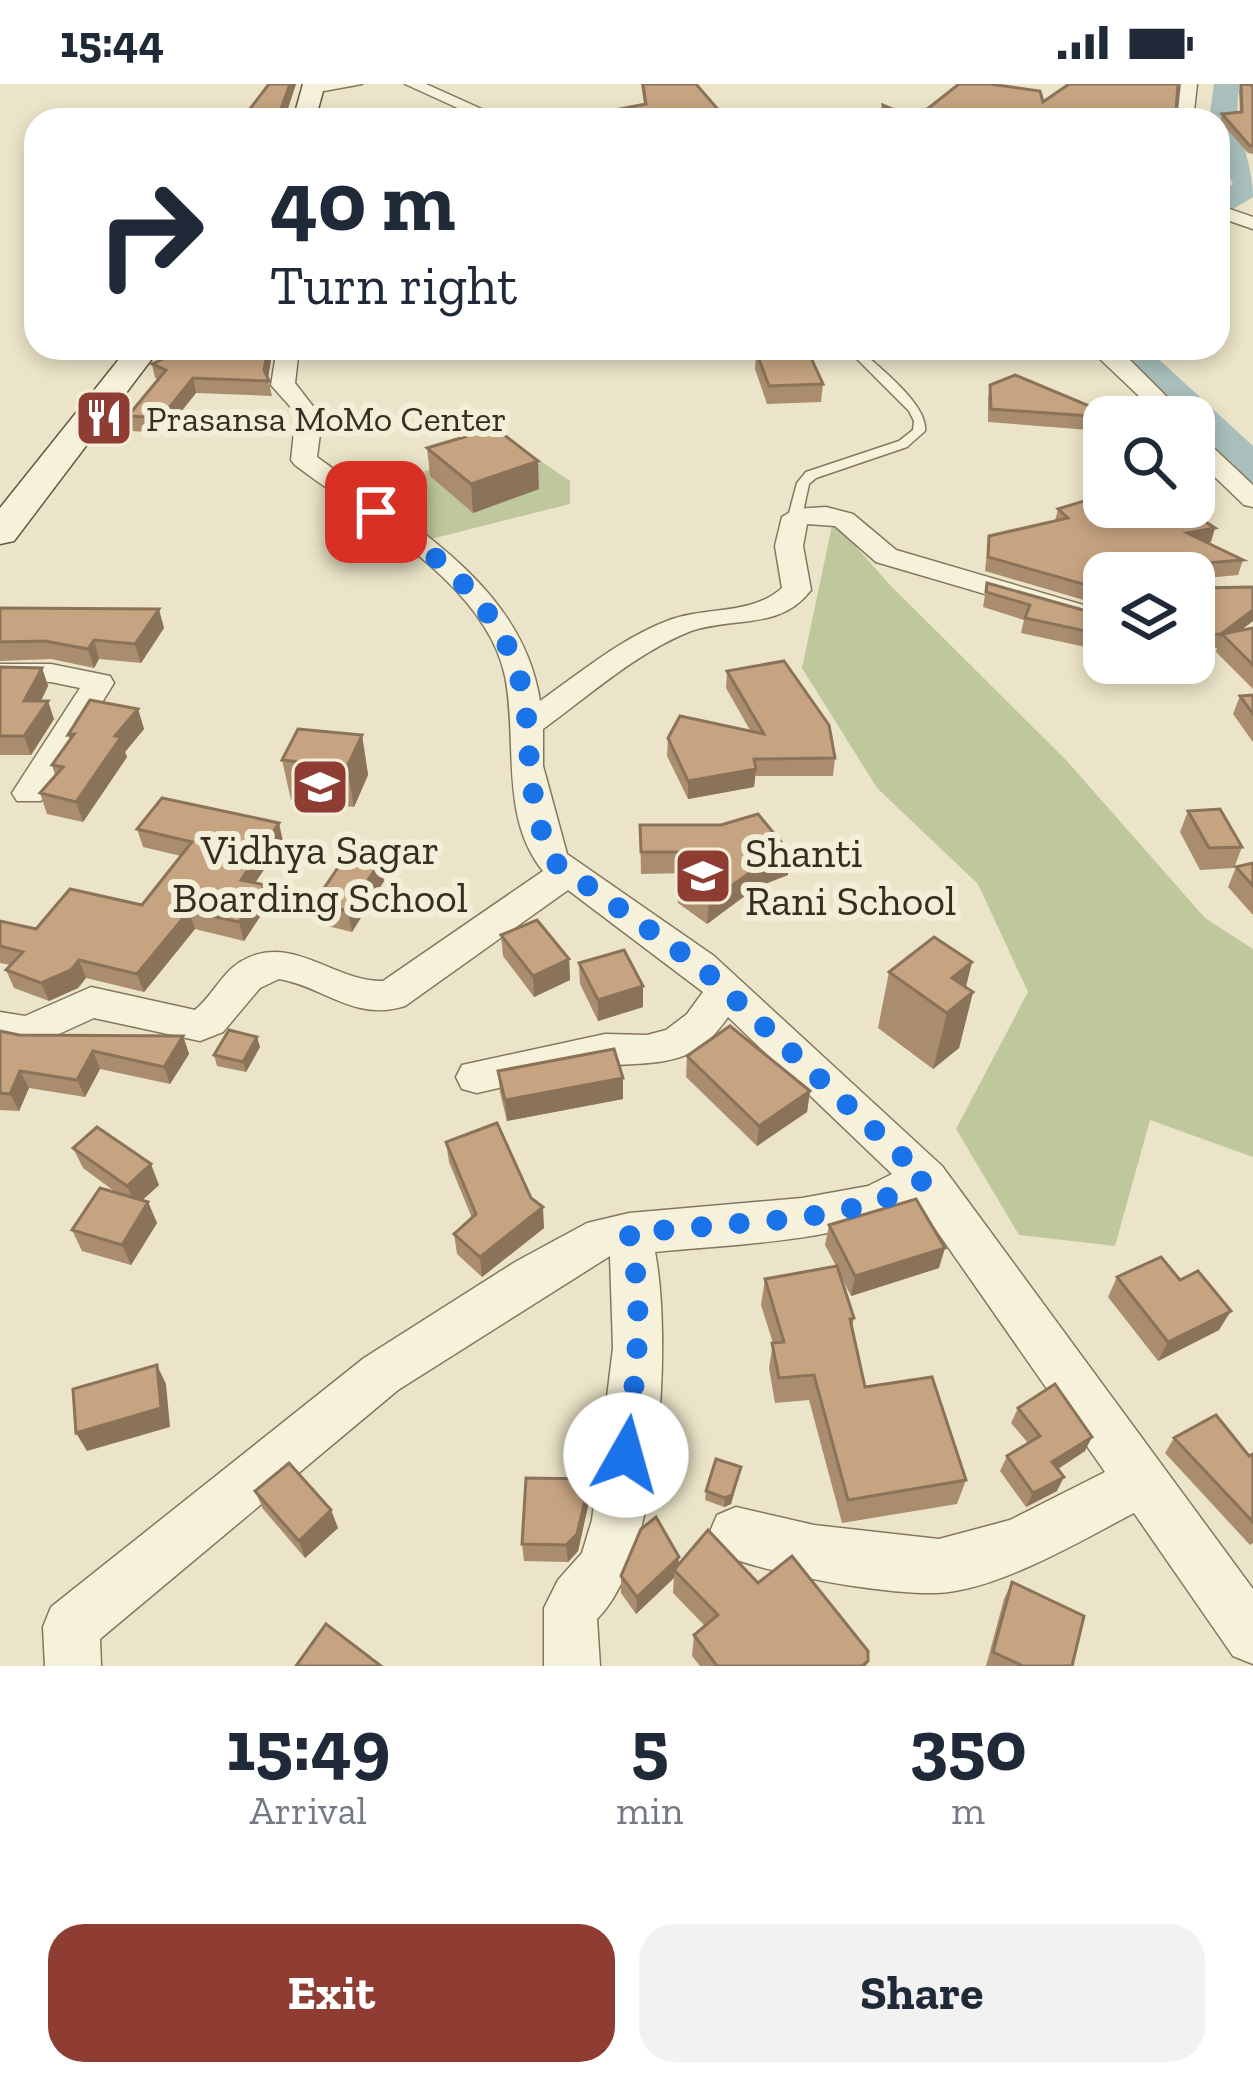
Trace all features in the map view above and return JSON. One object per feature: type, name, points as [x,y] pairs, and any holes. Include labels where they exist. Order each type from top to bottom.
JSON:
[{"type":"street","points":[[314,86],[354,84]]},
{"type":"street","points":[[413,84],[470,108]]},
{"type":"street","points":[[0,533],[135,360]]},
{"type":"street","points":[[287,360],[283,386],[309,407],[311,417],[304,460],[456,572],[501,628],[520,672],[527,725],[526,766],[542,837],[553,861],[700,966],[926,1179],[1139,1483],[1253,1636]]},
{"type":"street","points":[[1113,360],[1152,396]]},
{"type":"street","points":[[1220,465],[1253,458]]},
{"type":"street","points":[[1215,461],[1253,499]]},
{"type":"street","points":[[527,725],[682,625],[758,614],[786,602],[796,590],[789,546],[796,517],[826,515],[844,520],[886,556],[1083,615]]},
{"type":"street","points":[[0,674],[50,673],[99,683],[29,793]]},
{"type":"street","points":[[0,1027],[28,1032],[91,1002],[200,1025],[236,995],[250,974],[272,964],[293,967],[356,995],[391,996],[566,873]]},
{"type":"street","points":[[478,1076],[605,1050],[647,1051],[679,1042],[701,1025],[726,990]]},
{"type":"street","points":[[73,1666],[71,1627],[381,1375],[530,1277],[603,1237],[802,1218],[874,1204],[926,1179]]},
{"type":"street","points":[[572,1666],[565,1623],[570,1604],[600,1575],[616,1533],[640,1338],[638,1272],[629,1233]]},
{"type":"street","points":[[736,1534],[814,1552],[939,1566],[1017,1545],[1139,1483]]},
{"type":"lane","points":[[796,517],[803,483],[811,475],[903,444],[919,431],[914,409],[864,360]]},
{"type":"green space","points":[[514,443],[570,481],[570,504],[431,539],[363,491]]},
{"type":"green space","points":[[833,521],[891,586],[1067,761],[1205,918],[1253,949],[1253,1157],[1150,1120],[1115,1246],[1019,1235],[956,1129],[1028,992],[978,884],[877,788],[802,668]]},
{"type":"building","points":[[269,84],[290,84],[281,108],[251,108]]},
{"type":"building","points":[[643,84],[696,84],[717,108],[625,108],[646,104]]},
{"type":"building","points":[[959,84],[1040,91],[1043,102],[1069,84],[1178,84],[1176,108],[929,108]]},
{"type":"building","points":[[1241,84],[1253,85],[1253,146],[1230,123],[1230,113],[1242,112]]},
{"type":"building","points":[[161,360],[266,360],[269,381],[193,378],[161,418],[128,416],[166,370],[152,364]]},
{"type":"building","points":[[759,360],[812,360],[823,384],[769,386]]},
{"type":"building","points":[[1015,375],[1083,403],[1083,415],[991,409],[990,385]]},
{"type":"building","points":[[495,428],[538,461],[471,484],[427,448]]},
{"type":"building","points":[[1083,501],[1083,528],[1215,528],[1187,533],[1243,560],[1215,562],[1215,552],[1083,552],[1083,584],[988,557],[989,536],[1068,518],[1058,509]]},
{"type":"building","points":[[987,583],[1083,610],[1083,630],[1025,618],[1030,605],[986,592]]},
{"type":"building","points":[[1253,587],[1253,610],[1215,634],[1215,588]]},
{"type":"building","points":[[0,608],[159,609],[135,644],[94,640],[88,649],[45,641],[0,642]]},
{"type":"building","points":[[1253,628],[1253,665],[1222,634]]},
{"type":"building","points":[[784,661],[829,725],[835,758],[754,759],[756,769],[688,781],[668,738],[680,716],[764,734],[727,671]]},
{"type":"building","points":[[0,667],[42,668],[24,701],[48,701],[24,736],[0,736]]},
{"type":"building","points":[[1253,695],[1253,714],[1240,696]]},
{"type":"building","points":[[90,700],[138,709],[115,736],[121,737],[76,802],[40,793],[63,767],[52,765]]},
{"type":"building","points":[[298,729],[362,735],[347,767],[282,760]]},
{"type":"building","points":[[162,798],[279,823],[241,880],[265,885],[239,922],[189,911],[137,974],[79,960],[71,970],[41,983],[6,970],[23,952],[0,946],[0,921],[36,929],[70,889],[142,905],[192,842],[137,829]]},
{"type":"building","points":[[1220,809],[1242,847],[1209,848],[1188,811]]},
{"type":"building","points":[[758,814],[790,853],[759,866],[709,902],[678,881],[721,852],[641,852],[640,825],[721,825]]},
{"type":"building","points":[[348,853],[381,860],[348,911],[314,903]]},
{"type":"building","points":[[1253,863],[1253,886],[1236,867]]},
{"type":"building","points":[[537,920],[569,959],[533,976],[501,935]]},
{"type":"building","points":[[934,937],[972,962],[952,978],[973,992],[947,1013],[889,972]]},
{"type":"building","points":[[624,950],[643,986],[598,1000],[579,963]]},
{"type":"building","points":[[730,1026],[810,1091],[759,1126],[687,1056]]},
{"type":"building","points":[[229,1030],[257,1037],[243,1062],[214,1055]]},
{"type":"building","points":[[0,1031],[183,1036],[164,1067],[93,1051],[77,1080],[20,1071],[10,1094],[0,1093]]},
{"type":"building","points":[[614,1049],[623,1078],[505,1100],[498,1071]]},
{"type":"building","points":[[497,1123],[531,1198],[543,1207],[480,1257],[454,1234],[476,1214],[446,1142]]},
{"type":"building","points":[[97,1127],[151,1164],[127,1186],[73,1148]]},
{"type":"building","points":[[100,1188],[148,1202],[122,1245],[72,1230]]},
{"type":"building","points":[[916,1199],[945,1248],[855,1276],[829,1225]]},
{"type":"building","points":[[1161,1257],[1180,1280],[1198,1271],[1231,1311],[1168,1342],[1117,1277]]},
{"type":"building","points":[[837,1266],[854,1318],[850,1319],[865,1387],[932,1377],[966,1480],[848,1500],[814,1375],[779,1378],[772,1343],[784,1342],[765,1279]]},
{"type":"building","points":[[157,1365],[161,1408],[76,1433],[73,1389]]},
{"type":"building","points":[[1055,1384],[1092,1437],[1052,1462],[1064,1477],[1033,1493],[1007,1456],[1040,1436],[1018,1408]]},
{"type":"building","points":[[1216,1415],[1249,1456],[1253,1454],[1253,1522],[1174,1438]]},
{"type":"building","points":[[716,1459],[741,1467],[732,1495],[725,1498],[706,1491]]},
{"type":"building","points":[[289,1463],[331,1510],[299,1541],[255,1491]]},
{"type":"building","points":[[526,1478],[590,1479],[577,1534],[566,1545],[522,1544]]},
{"type":"building","points":[[656,1517],[679,1557],[637,1597],[621,1576],[641,1529]]},
{"type":"building","points":[[708,1530],[758,1583],[792,1556],[868,1651],[868,1661],[862,1666],[717,1666],[694,1635],[718,1615],[674,1570]]},
{"type":"building","points":[[1012,1582],[1084,1616],[1072,1666],[1023,1666],[993,1652]]},
{"type":"building","points":[[326,1624],[381,1666],[296,1666]]},
{"type":"waterway","points":[[1222,108],[1227,84]]},
{"type":"waterway","points":[[1230,151],[1249,186],[1230,200]]},
{"type":"waterway","points":[[1138,360],[1253,469]]},
{"type":"place","name":"Prasansa MoMo Center","points":[[104,418]]},
{"type":"place","name":"Vidhya Sagar Boarding School","points":[[320,787]]},
{"type":"place","name":"Shanti Rani School","points":[[703,876]]},
{"type":"route","points":[[376,512],[456,572],[501,628],[520,672],[527,725],[526,766],[542,837],[553,861],[700,966],[926,1179],[874,1204],[802,1218],[629,1233],[638,1272],[640,1338],[626,1455]]}]
